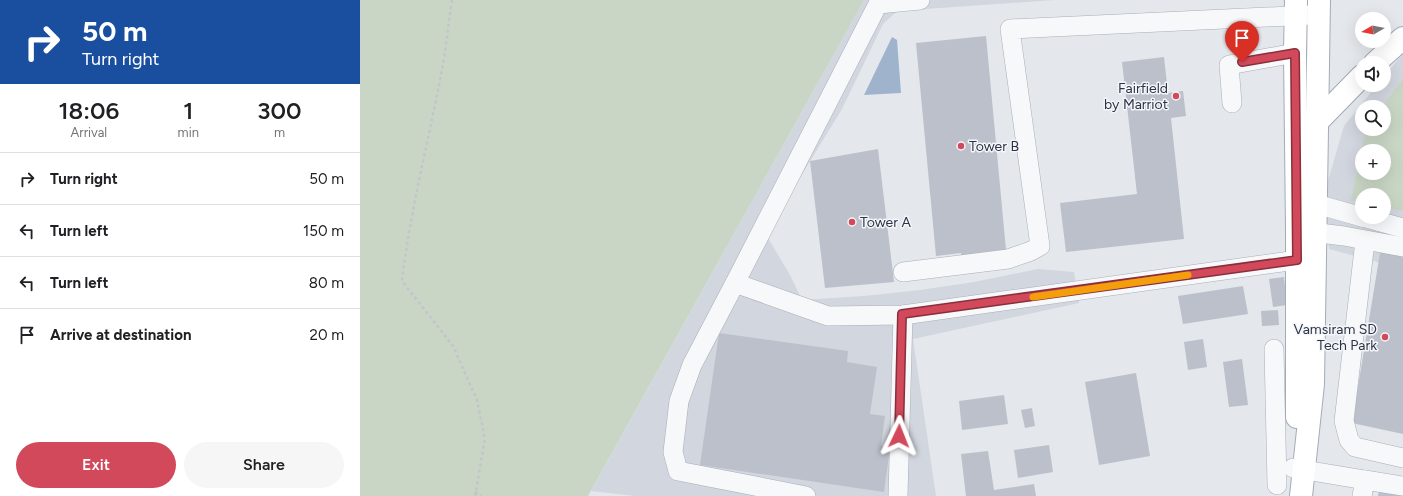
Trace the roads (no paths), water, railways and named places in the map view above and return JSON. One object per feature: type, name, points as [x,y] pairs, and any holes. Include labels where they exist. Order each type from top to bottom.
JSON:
[{"type":"main road","points":[[1283,490],[1298,469],[1313,384],[1306,231],[1307,202],[1318,121],[1319,7]]},
{"type":"main road","points":[[1295,8],[1295,121],[1307,202]]},
{"type":"main road","points":[[1383,56],[1403,38]]},
{"type":"main road","points":[[1295,121],[1318,121],[1355,83]]},
{"type":"main road","points":[[1301,496],[1298,469],[1297,419],[1297,260],[1306,231]]},
{"type":"street","points":[[806,496],[678,471],[673,452],[679,401],[692,365],[878,4],[920,0]]},
{"type":"street","points":[[903,272],[1008,259],[1031,251],[1040,246],[1010,28],[1319,7]]},
{"type":"street","points":[[1232,103],[1229,65],[1295,53]]},
{"type":"street","points":[[1307,202],[1355,215]]},
{"type":"street","points":[[1388,224],[1403,228]]},
{"type":"street","points":[[1306,231],[1403,247]]},
{"type":"street","points":[[1366,241],[1344,421],[1349,440],[1356,447],[1403,458]]},
{"type":"street","points":[[735,283],[828,316],[902,314],[1297,260]]},
{"type":"street","points":[[898,496],[902,314]]},
{"type":"street","points":[[1274,349],[1275,410],[1283,490]]},
{"type":"street","points":[[1275,410],[1297,408]]},
{"type":"street","points":[[1298,469],[1364,488],[1403,486]]},
{"type":"water","points":[[892,37],[897,40],[901,93],[864,95]]},
{"type":"place","name":"Fairfield by Marriot","points":[[1176,96]]},
{"type":"place","name":"Tower B","points":[[961,146]]},
{"type":"place","name":"Tower A","points":[[852,222]]},
{"type":"place","name":"Vamsiram SD Tech Park","points":[[1385,337]]}]
